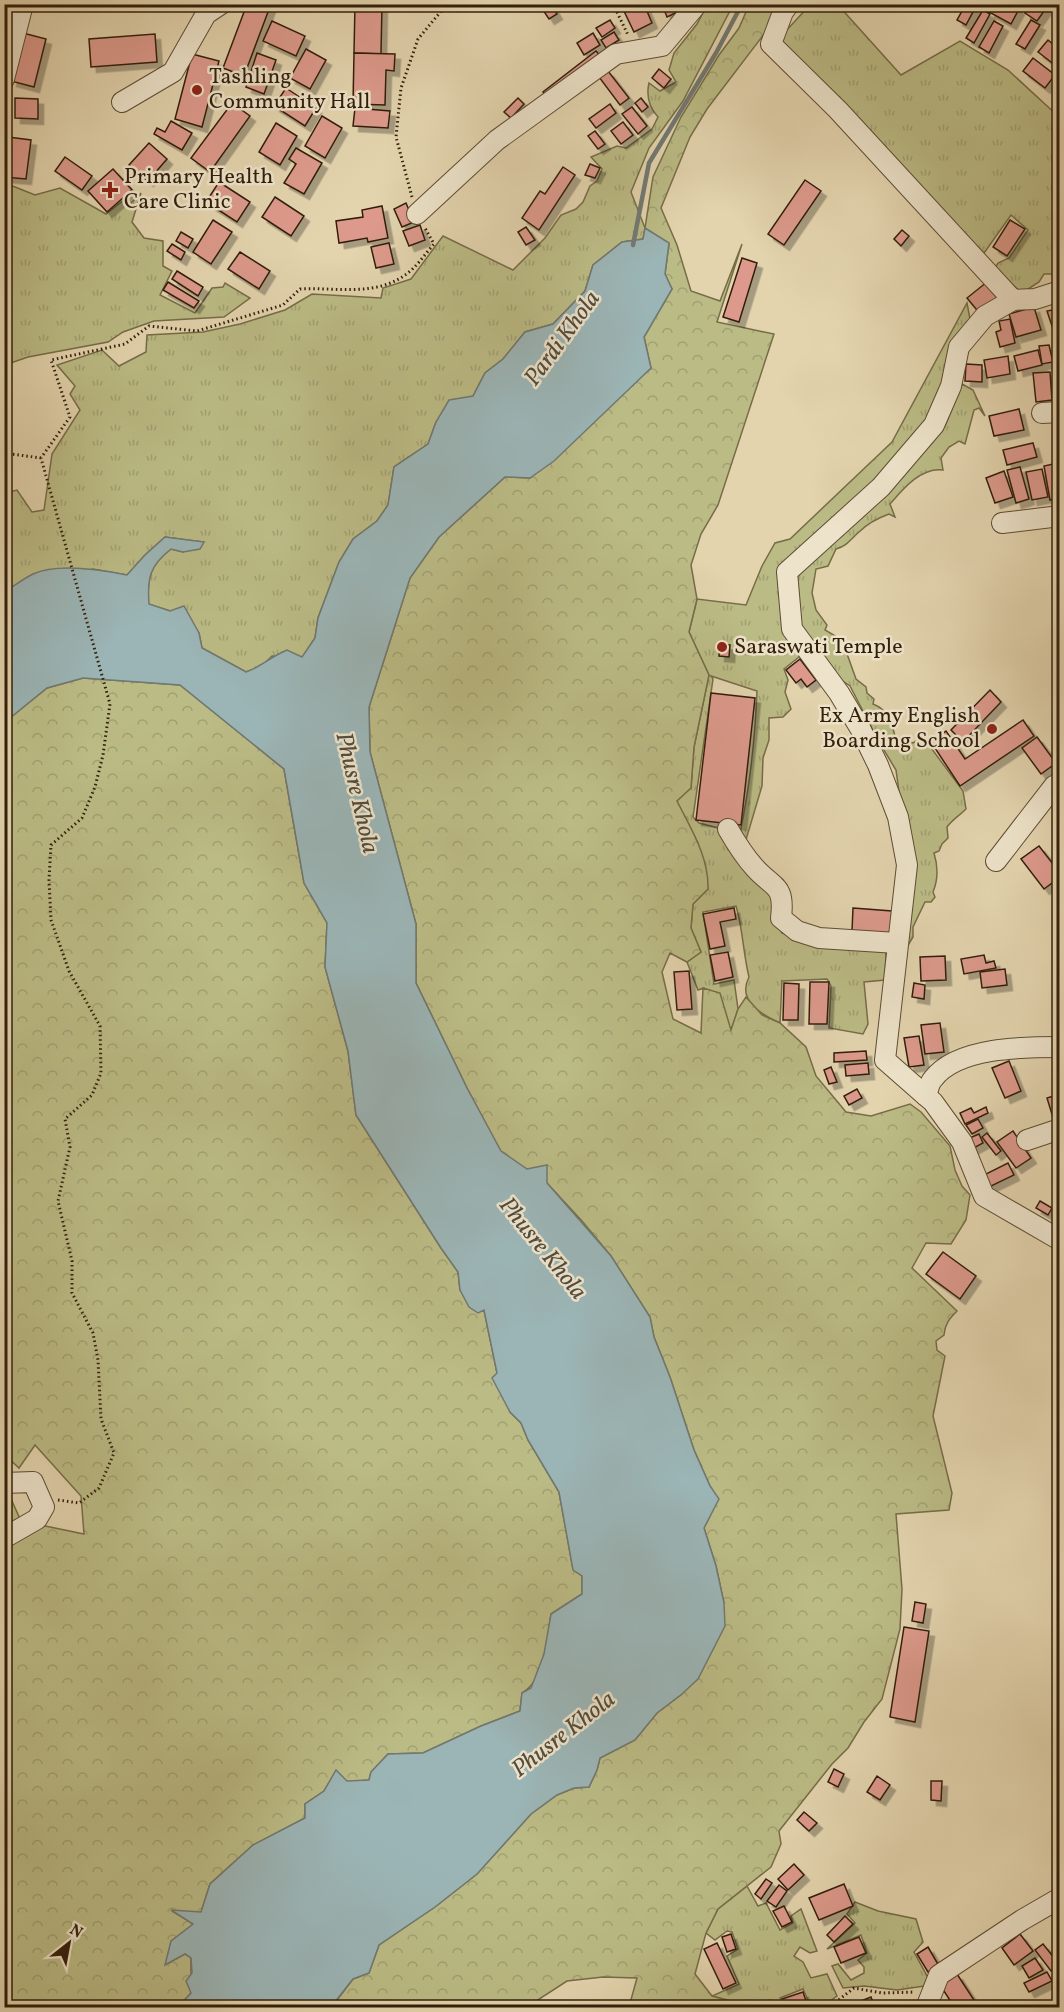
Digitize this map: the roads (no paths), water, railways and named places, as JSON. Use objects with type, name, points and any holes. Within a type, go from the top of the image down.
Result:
[{"type":"street","points":[[4,79],[23,4]]},
{"type":"street","points":[[123,102],[173,72],[206,14],[221,4]]},
{"type":"street","points":[[417,214],[497,141],[615,54],[662,46],[697,4]]},
{"type":"street","points":[[789,4],[783,12],[771,44],[838,110],[1013,300]]},
{"type":"street","points":[[1059,291],[1035,299],[1013,300],[985,316],[960,347],[951,386],[934,425],[881,487],[787,572],[792,629],[839,693],[860,728],[878,765],[897,817],[907,865],[885,1060],[933,1102],[962,1142],[984,1196],[1059,1240]]},
{"type":"street","points":[[1002,523],[1059,516]]},
{"type":"street","points":[[996,861],[1054,786],[1059,783]]},
{"type":"street","points":[[728,829],[740,850],[757,870],[777,887],[783,902],[781,918],[797,932],[819,938],[897,943]]},
{"type":"street","points":[[926,1096],[932,1080],[953,1061],[1010,1048],[1059,1047]]},
{"type":"street","points":[[1027,1140],[1059,1129]]},
{"type":"street","points":[[4,1483],[33,1482],[44,1507],[37,1519],[4,1538]]},
{"type":"street","points":[[929,2000],[939,1975],[1059,1898]]},
{"type":"water","name":"Phusre Khola","points":[[645,228],[669,243],[665,274],[672,289],[644,337],[651,368],[554,461],[530,478],[505,477],[439,537],[410,578],[369,707],[370,752],[416,924],[416,983],[467,1088],[501,1151],[527,1169],[547,1165],[547,1183],[611,1256],[650,1317],[654,1337],[694,1450],[710,1486],[719,1499],[704,1528],[716,1566],[724,1603],[725,1626],[698,1679],[657,1713],[635,1740],[600,1758],[589,1787],[574,1788],[557,1795],[531,1814],[477,1874],[435,1907],[379,1945],[369,1973],[353,1979],[331,2007],[181,2007],[180,2005],[191,1993],[186,1981],[192,1973],[191,1958],[185,1954],[165,1965],[171,1941],[193,1924],[171,1910],[201,1912],[210,1884],[253,1845],[305,1818],[305,1804],[324,1791],[336,1770],[347,1781],[369,1780],[371,1772],[388,1754],[423,1753],[520,1711],[522,1693],[531,1688],[544,1654],[551,1614],[582,1594],[582,1576],[573,1570],[559,1492],[528,1440],[521,1423],[510,1412],[492,1378],[497,1373],[484,1310],[478,1313],[469,1307],[460,1290],[458,1272],[356,1115],[348,1051],[325,967],[327,923],[304,883],[284,769],[180,685],[83,678],[47,688],[5,722],[5,591],[33,574],[54,569],[93,570],[127,575],[165,537],[204,542],[200,549],[183,552],[171,549],[158,561],[151,573],[149,604],[170,611],[184,606],[199,633],[202,648],[246,672],[287,650],[302,657],[315,638],[318,618],[339,562],[353,539],[377,521],[388,505],[394,467],[428,444],[436,422],[449,400],[473,396],[485,373],[503,359],[525,332],[553,324],[585,291],[593,265],[622,242],[643,239]]},
{"type":"waterway","name":"Pardi Khola","points":[[633,245],[649,163],[716,53],[742,4]]},
{"type":"place","name":"Tashling Community Hall","points":[[197,90]]},
{"type":"place","name":"Primary Health Care Clinic","points":[[110,190]]},
{"type":"place","name":"Saraswati Temple","points":[[722,647]]},
{"type":"place","name":"Ex Army English Boarding School","points":[[992,729]]}]
